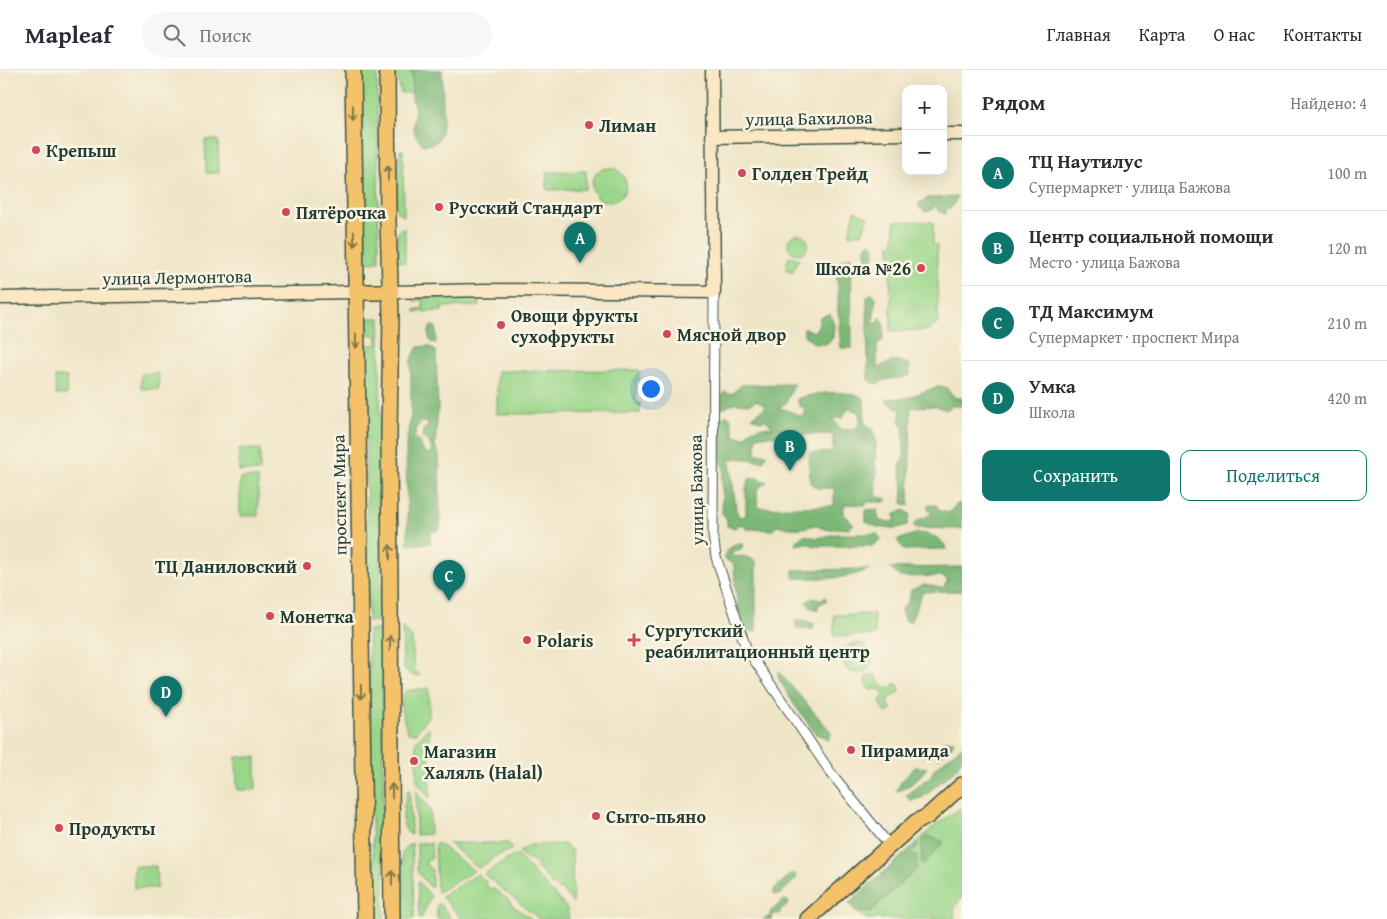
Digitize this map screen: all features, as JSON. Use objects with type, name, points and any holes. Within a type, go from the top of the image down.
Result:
[{"type":"main road","name":"проспект Мира","points":[[352,70],[365,919]]},
{"type":"main road","points":[[387,70],[388,222],[391,292],[389,442],[392,919]]},
{"type":"main road","points":[[355,292],[391,292]]},
{"type":"main road","points":[[916,822],[923,810],[962,774]]},
{"type":"main road","points":[[808,919],[916,822],[928,816],[962,786]]},
{"type":"street","name":"улица Бажова","points":[[712,70],[714,292],[713,534],[716,558],[746,648],[831,773],[890,846]]},
{"type":"street","name":"улица Бахилова","points":[[712,137],[902,134]]},
{"type":"street","points":[[947,134],[962,134]]},
{"type":"street","points":[[391,292],[488,290],[714,292]]},
{"type":"street","name":"улица Лермонтова","points":[[0,298],[355,292]]},
{"type":"green space","points":[[362,70],[377,70],[379,261],[365,262]]},
{"type":"green space","points":[[395,70],[423,70],[423,92],[401,93]]},
{"type":"green space","points":[[412,70],[442,70],[442,126],[438,140],[433,144],[423,145],[413,128],[415,108],[412,100]]},
{"type":"green space","points":[[205,140],[218,140],[219,173],[206,173]]},
{"type":"green space","points":[[400,150],[403,150],[404,216],[396,211],[396,177]]},
{"type":"green space","points":[[609,168],[621,173],[626,185],[621,197],[609,202],[597,197],[592,185],[597,173]]},
{"type":"green space","points":[[586,171],[586,189],[547,190],[547,172]]},
{"type":"green space","points":[[957,197],[951,208],[946,208],[946,214],[938,211],[937,205],[930,211],[924,212],[924,209],[920,209],[918,204],[928,198]]},
{"type":"green space","points":[[855,211],[868,217],[862,233],[849,235]]},
{"type":"green space","points":[[895,221],[933,222],[933,244],[937,245],[938,323],[929,330],[891,331],[890,244],[894,244]]},
{"type":"green space","points":[[400,229],[405,229],[405,262],[397,261],[397,235]]},
{"type":"green space","points":[[798,234],[805,237],[808,244],[805,251],[798,254],[791,251],[788,244],[791,237]]},
{"type":"green space","points":[[871,242],[875,248],[873,260],[866,265],[866,246]]},
{"type":"green space","points":[[790,256],[799,259],[792,272],[787,269],[786,264]]},
{"type":"green space","points":[[851,256],[852,348],[841,348],[838,286],[835,267]]},
{"type":"green space","points":[[872,293],[876,297],[873,323],[877,323],[881,317],[884,325],[883,340],[877,344],[877,368],[895,360],[909,364],[910,375],[885,380],[878,384],[868,380],[867,297]]},
{"type":"green space","points":[[476,297],[479,300],[480,306],[442,307],[442,311],[415,312],[415,309],[423,309],[423,300],[413,301],[418,298]]},
{"type":"green space","points":[[830,314],[834,324],[833,338],[826,344],[815,344],[804,335],[804,328],[814,332],[820,317]]},
{"type":"green space","points":[[365,318],[380,318],[381,622],[368,621],[365,345],[377,345],[377,335],[365,334]]},
{"type":"green space","points":[[431,326],[436,327],[436,343],[431,342],[429,338]]},
{"type":"green space","points":[[429,346],[436,351],[438,409],[435,446],[439,455],[440,529],[430,533],[430,543],[408,545],[406,447],[411,413],[411,360],[418,347]],"holes":[[[422,422],[427,422],[428,426],[423,430],[422,437],[429,441],[432,451],[427,454],[422,449],[420,441],[414,438],[417,427]]]},
{"type":"green space","points":[[639,370],[639,381],[636,381],[636,403],[640,403],[640,413],[497,414],[497,371]]},
{"type":"green space","points":[[158,373],[159,389],[141,389],[141,374]]},
{"type":"green space","points":[[55,377],[67,377],[67,395],[56,395]]},
{"type":"green space","points":[[794,384],[786,403],[778,408],[804,417],[805,408],[799,406],[797,399],[821,393],[840,393],[864,399],[865,423],[874,431],[876,441],[875,463],[877,474],[875,480],[877,497],[888,499],[885,502],[866,502],[866,505],[845,504],[843,513],[854,524],[849,529],[825,529],[815,525],[787,528],[778,525],[773,530],[746,529],[744,525],[738,525],[735,528],[727,526],[727,520],[722,513],[722,477],[724,472],[721,458],[722,419],[726,415],[730,417],[735,437],[746,437],[751,430],[762,427],[773,428],[766,420],[760,421],[752,417],[766,407],[757,400],[750,404],[734,403],[722,409],[722,396],[725,392],[732,394],[741,385]],"holes":[[[848,409],[857,411],[860,417],[859,423],[857,428],[841,430],[832,418],[842,418]],[[833,434],[833,452],[809,453],[810,483],[816,488],[834,488],[834,506],[758,508],[757,489],[767,482],[757,478],[749,479],[746,488],[746,516],[739,517],[736,510],[730,461],[736,458],[763,461],[767,454],[756,454],[756,436]]]},
{"type":"green space","points":[[939,386],[947,388],[955,398],[962,398],[962,406],[953,406],[946,410],[936,406],[911,407],[909,506],[902,503],[903,489],[900,466],[904,456],[904,446],[903,428],[900,419],[901,410],[888,403],[886,399],[907,398]]},
{"type":"green space","points":[[239,449],[260,449],[260,471],[239,471]]},
{"type":"green space","points":[[240,478],[258,478],[258,516],[240,516]]},
{"type":"green space","points":[[957,504],[962,504],[962,529],[916,528],[913,525],[932,514],[928,510],[928,505],[936,505],[940,511],[949,513]]},
{"type":"green space","points":[[877,509],[879,521],[895,522],[895,514],[904,510],[910,514],[907,525],[897,528],[886,528],[870,524],[866,521],[866,510]]},
{"type":"green space","points":[[918,533],[935,537],[947,549],[904,550],[897,540]]},
{"type":"green space","points":[[836,534],[877,534],[882,539],[872,546],[816,546],[806,543],[796,545],[794,543],[804,535],[816,538]]},
{"type":"green space","points":[[735,544],[744,544],[741,549],[732,552],[734,557],[746,557],[756,562],[756,632],[747,630],[743,622],[737,598],[734,565],[725,559],[726,551]]},
{"type":"green space","points":[[962,567],[962,591],[923,592],[910,622],[904,620],[901,610],[909,600],[911,590],[923,585],[943,588],[948,580],[941,576],[900,577],[890,568]]},
{"type":"green space","points":[[869,569],[841,577],[793,578],[793,570]]},
{"type":"green space","points":[[826,597],[826,601],[818,605],[818,610],[811,608],[806,602],[813,598],[819,600]]},
{"type":"green space","points":[[874,614],[875,635],[834,636],[834,615]]},
{"type":"green space","points":[[796,620],[804,620],[814,624],[813,629],[799,630],[795,625]]},
{"type":"green space","points":[[402,627],[412,638],[414,670],[420,675],[413,676],[403,668]]},
{"type":"green space","points":[[368,630],[382,630],[384,919],[374,919]]},
{"type":"green space","points":[[857,643],[867,648],[872,658],[867,668],[857,673],[847,668],[842,658],[847,648]]},
{"type":"green space","points":[[778,671],[832,733],[827,741],[825,737],[816,734],[794,704],[779,679]]},
{"type":"green space","points":[[876,675],[880,683],[890,689],[895,683],[899,686],[899,692],[886,701],[892,709],[886,713],[880,700],[884,696],[879,689],[870,690],[865,684],[866,677]]},
{"type":"green space","points":[[429,688],[429,715],[416,733],[408,733],[402,712],[403,696],[406,691]]},
{"type":"green space","points":[[429,727],[430,798],[417,782],[416,741]]},
{"type":"green space","points":[[945,740],[954,741],[951,747],[947,748],[938,759],[937,747]]},
{"type":"green space","points":[[962,746],[962,760],[955,770],[923,797],[911,801],[906,795],[931,776],[934,769]]},
{"type":"green space","points":[[236,757],[256,757],[256,790],[237,790]]},
{"type":"green space","points":[[915,767],[927,768],[909,786],[896,791],[901,782]]},
{"type":"green space","points":[[410,790],[411,835],[404,826],[403,821],[407,791]]},
{"type":"green space","points":[[416,791],[430,810],[430,834],[416,835]]},
{"type":"green space","points":[[962,807],[962,897],[955,906],[954,919],[866,919],[849,903],[937,824]]},
{"type":"green space","points":[[928,836],[944,842],[923,864],[921,863],[922,841]]},
{"type":"green space","points":[[412,843],[414,919],[403,919],[402,854],[406,847]]},
{"type":"green space","points":[[417,843],[431,843],[432,858],[426,861],[426,864],[432,870],[432,887],[417,871]]},
{"type":"green space","points":[[448,843],[508,843],[512,849],[490,859],[491,861],[478,868]]},
{"type":"green space","points":[[918,843],[917,848],[911,854],[916,856],[917,869],[871,911],[857,913],[850,904]]},
{"type":"green space","points":[[435,844],[439,844],[474,871],[438,892],[437,890]]},
{"type":"green space","points":[[564,844],[572,851],[573,903],[561,889],[558,890],[536,867],[537,865],[531,859],[529,861],[519,852],[530,845]]},
{"type":"green space","points":[[516,854],[567,908],[569,919],[539,919],[484,874]]},
{"type":"green space","points":[[134,866],[156,866],[157,888],[134,888]]},
{"type":"green space","points":[[478,874],[491,889],[493,888],[511,902],[510,904],[532,919],[462,919],[441,896]]},
{"type":"green space","points":[[791,874],[795,874],[797,878],[779,895],[774,894],[774,889]]},
{"type":"green space","points":[[418,881],[431,896],[421,919],[419,919]]},
{"type":"green space","points":[[784,900],[788,901],[787,906],[781,909],[779,914],[773,914],[772,919],[763,919],[770,917],[770,912]]},
{"type":"green space","points":[[439,904],[450,916],[450,919],[437,919],[437,905]]},
{"type":"place","name":"Лиман","points":[[589,125]]},
{"type":"place","name":"Крепыш","points":[[36,150]]},
{"type":"place","name":"Голден Трейд","points":[[742,173]]},
{"type":"place","name":"Русский Стандарт","points":[[439,207]]},
{"type":"place","name":"Пятёрочка","points":[[286,212]]},
{"type":"place","name":"ТЦ Наутилус","points":[[580,263]]},
{"type":"place","name":"Школа №26","points":[[921,268]]},
{"type":"place","name":"Овощи фрукты сухофрукты","points":[[501,325]]},
{"type":"place","name":"Мясной двор","points":[[667,334]]},
{"type":"place","name":"Центр социальной помощи","points":[[790,471]]},
{"type":"place","name":"ТЦ Даниловский","points":[[307,566]]},
{"type":"place","name":"ТД Максимум","points":[[449,601]]},
{"type":"place","name":"Монетка","points":[[270,616]]},
{"type":"place","name":"Polaris","points":[[527,640]]},
{"type":"place","name":"Сургутский реабилитационный центр","points":[[634,640]]},
{"type":"place","name":"Умка","points":[[166,717]]},
{"type":"place","name":"Пирамида","points":[[851,750]]},
{"type":"place","name":"Магазин Халяль (Halal)","points":[[414,761]]},
{"type":"place","name":"Сыто-пьяно","points":[[596,816]]},
{"type":"place","name":"Продукты","points":[[59,828]]}]
